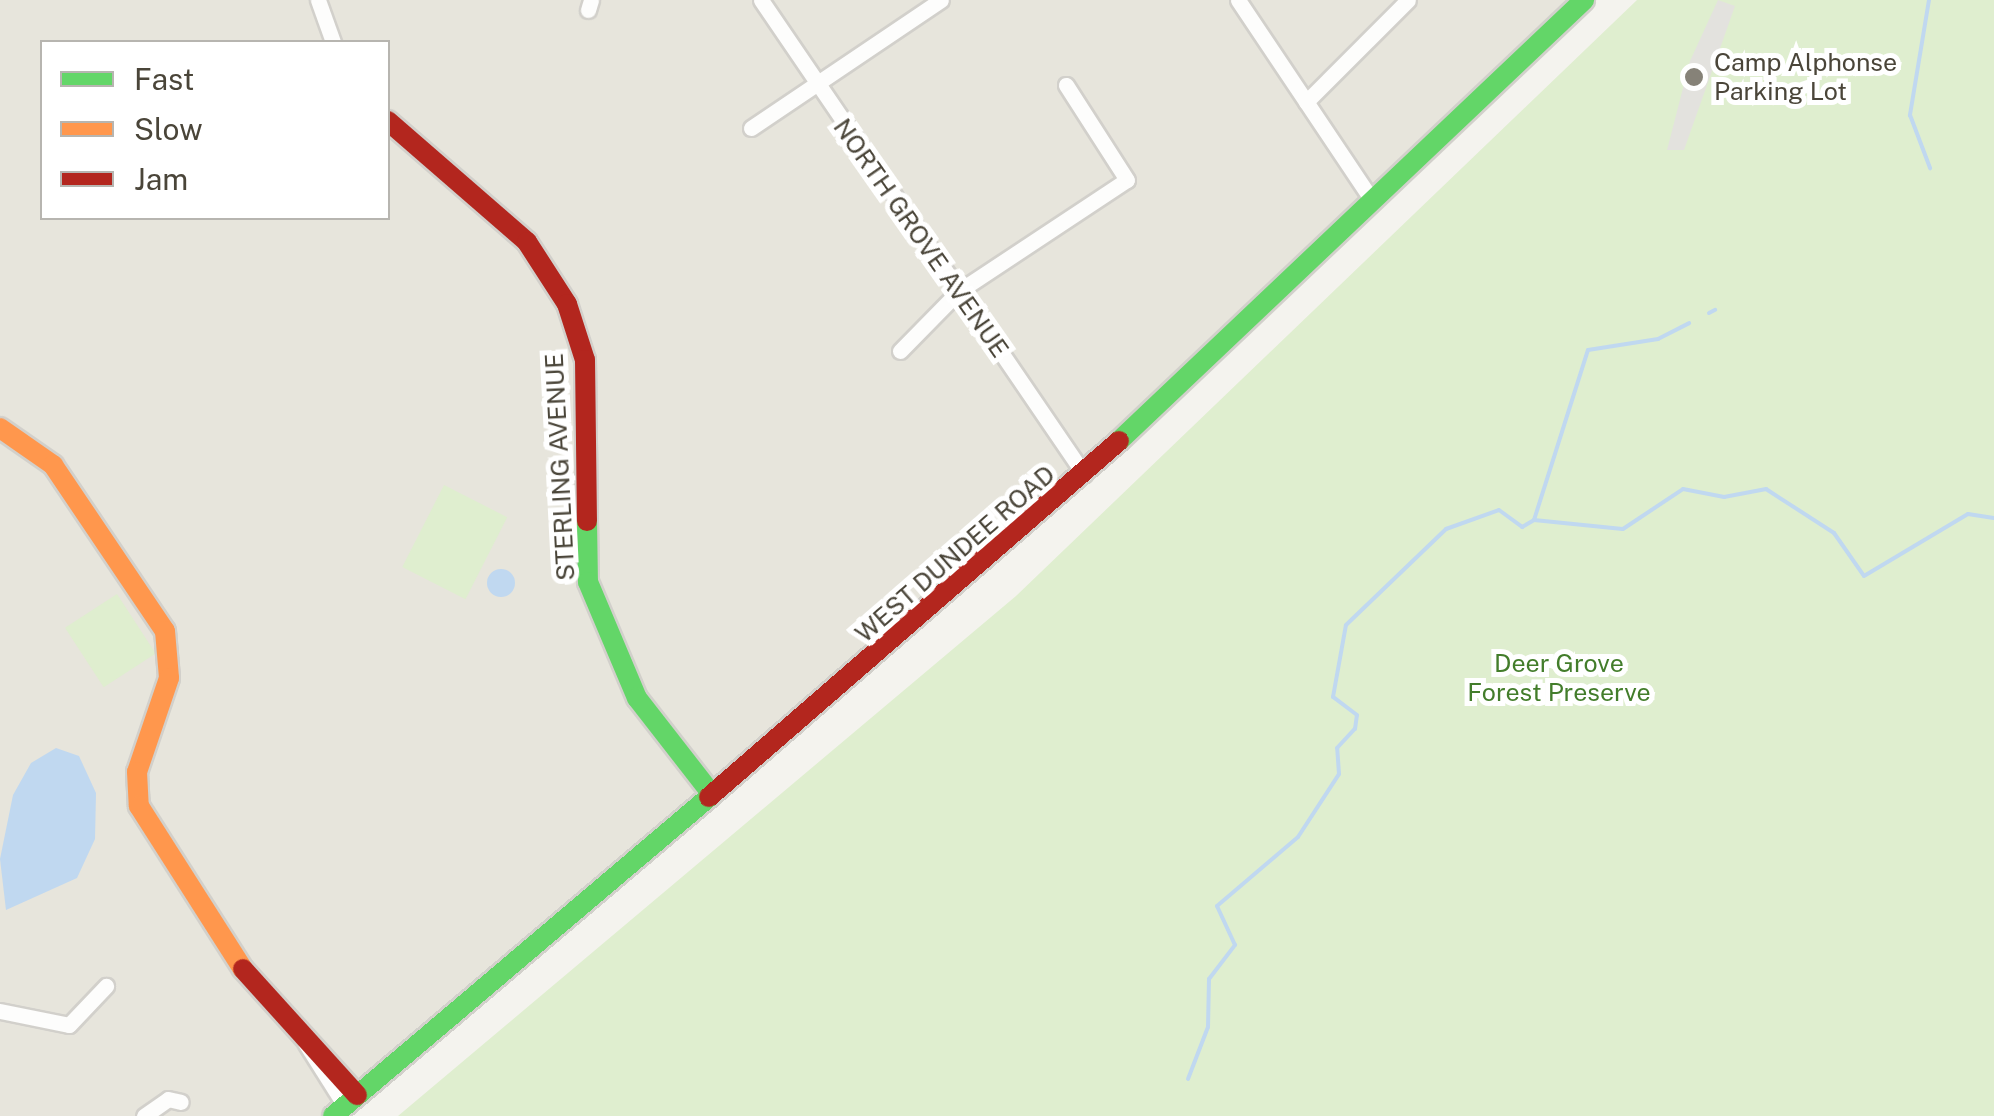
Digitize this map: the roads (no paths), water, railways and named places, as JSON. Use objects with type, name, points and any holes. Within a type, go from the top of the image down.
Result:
[{"type":"main road","name":"WEST DUNDEE ROAD","points":[[345,1106],[1084,474],[1584,0]]},
{"type":"main road","name":"STERLING AVENUE","points":[[390,122],[527,242],[567,304],[585,360],[588,582],[637,698],[712,793]]},
{"type":"main road","points":[[0,428],[53,464],[164,631],[169,678],[137,772],[139,806],[261,996],[306,1044],[317,1044],[345,1106]]},
{"type":"street","points":[[318,0],[332,40]]},
{"type":"street","name":"NORTH GROVE AVENUE","points":[[761,0],[1084,474]]},
{"type":"street","points":[[751,128],[942,0]]},
{"type":"street","points":[[1238,0],[1372,200]]},
{"type":"street","points":[[1306,102],[1408,0]]},
{"type":"street","points":[[900,350],[959,292],[1127,180],[1066,85]]},
{"type":"street","points":[[0,1011],[68,1025],[106,986]]},
{"type":"street","points":[[144,1116],[168,1099],[182,1102]]},
{"type":"water","points":[[501,569],[511,573],[515,583],[511,593],[501,597],[491,593],[487,583],[491,573]]},
{"type":"water","points":[[56,748],[79,756],[96,793],[95,839],[77,878],[6,910],[0,859],[13,795],[31,763]]},
{"type":"waterway","points":[[1929,0],[1910,115],[1930,168]]},
{"type":"waterway","points":[[1709,313],[1715,310]]},
{"type":"waterway","points":[[1534,520],[1588,350],[1658,339],[1689,323]]},
{"type":"waterway","points":[[1188,1079],[1208,1027],[1209,979],[1235,945],[1217,906],[1298,837],[1339,774],[1337,748],[1355,729],[1357,715],[1333,697],[1346,625],[1446,529],[1499,510],[1522,527],[1534,520],[1623,529],[1683,489],[1724,497],[1766,489],[1834,533],[1864,576],[1968,514],[1994,518]]},
{"type":"place","name":"Camp Alphonse Parking Lot","points":[[1694,77]]},
{"type":"park label","name":"Deer Grove Forest Preserve","points":[[1559,678]]}]
